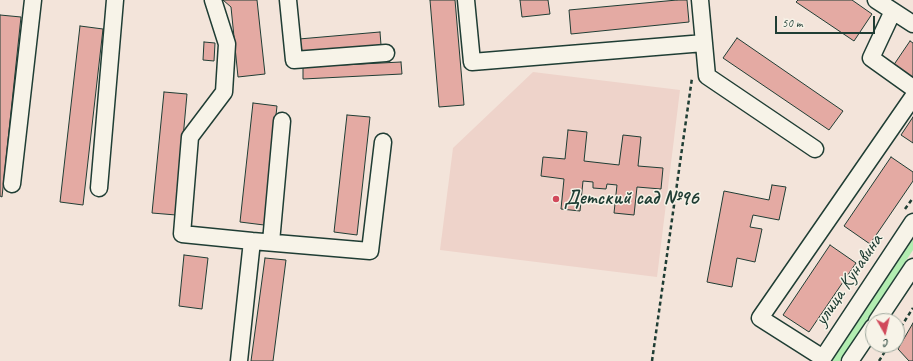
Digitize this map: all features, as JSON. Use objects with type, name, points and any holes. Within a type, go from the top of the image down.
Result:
[{"type":"street","points":[[12,184],[33,0]]},
{"type":"street","points":[[99,188],[115,0]]},
{"type":"street","points":[[213,0],[227,44],[224,92],[190,137],[182,234],[370,251],[383,142]]},
{"type":"street","points":[[288,0],[294,60],[386,53]]},
{"type":"street","points":[[466,0],[472,62],[704,43]]},
{"type":"street","points":[[700,0],[707,76],[816,149]]},
{"type":"street","points":[[876,0],[913,24]]},
{"type":"street","points":[[893,11],[871,58],[913,88]]},
{"type":"street","points":[[822,360],[760,318],[913,97]]},
{"type":"street","points":[[271,242],[282,121]]},
{"type":"street","name":"улица Кунавина","points":[[822,360],[913,222]]},
{"type":"street","points":[[239,361],[252,241]]},
{"type":"street","points":[[882,313],[913,267]]},
{"type":"street","points":[[850,361],[865,339]]},
{"type":"path","points":[[652,361],[693,76]]},
{"type":"path","points":[[905,320],[913,308]]},
{"type":"shaded area","name":"Детский сад №96","points":[[533,72],[680,90],[657,277],[440,250],[453,148]]},
{"type":"green space","points":[[913,239],[913,250],[872,313],[865,313],[865,323],[840,361],[832,361]]},
{"type":"building","points":[[223,0],[257,0],[265,74],[238,77],[231,7]]},
{"type":"building","points":[[430,0],[455,0],[464,105],[439,107]]},
{"type":"building","points":[[520,0],[548,0],[550,14],[522,17]]},
{"type":"building","points":[[687,0],[689,22],[571,34],[569,10]]},
{"type":"building","points":[[798,0],[852,0],[872,14],[854,41],[796,2]]},
{"type":"building","points":[[0,15],[21,17],[2,197],[0,196]]},
{"type":"building","points":[[80,26],[103,29],[83,205],[60,202]]},
{"type":"building","points":[[380,32],[381,45],[300,52],[299,39]]},
{"type":"building","points":[[737,38],[843,111],[829,130],[723,58]]},
{"type":"building","points":[[910,41],[913,43],[913,79],[893,66]]},
{"type":"building","points":[[204,42],[215,43],[214,61],[203,60]]},
{"type":"building","points":[[401,62],[402,74],[303,79],[303,67]]},
{"type":"building","points":[[164,92],[187,94],[176,215],[152,213]]},
{"type":"building","points":[[253,103],[277,106],[264,225],[240,222]]},
{"type":"building","points":[[347,115],[370,117],[357,235],[334,232]]},
{"type":"building","points":[[913,117],[913,143],[901,135]]},
{"type":"building","points":[[568,130],[587,132],[584,161],[619,165],[623,135],[641,137],[638,166],[663,168],[661,189],[637,187],[634,215],[614,213],[617,185],[607,184],[606,189],[593,188],[593,182],[583,181],[580,211],[561,209],[564,179],[541,176],[543,157],[565,159]]},
{"type":"building","points":[[891,157],[913,172],[913,181],[870,244],[844,226]]},
{"type":"building","points":[[772,185],[786,187],[779,220],[753,215],[750,227],[762,229],[755,262],[737,258],[732,287],[707,282],[724,191],[769,200]]},
{"type":"building","points":[[830,245],[856,263],[809,332],[783,315]]},
{"type":"building","points":[[184,255],[208,258],[202,309],[179,306]]},
{"type":"building","points":[[265,258],[286,260],[273,361],[251,361]]},
{"type":"building","points":[[913,323],[913,361],[909,361],[902,353],[905,353],[905,337]]},
{"type":"place","name":"Детский сад №96","points":[[556,199]]}]
